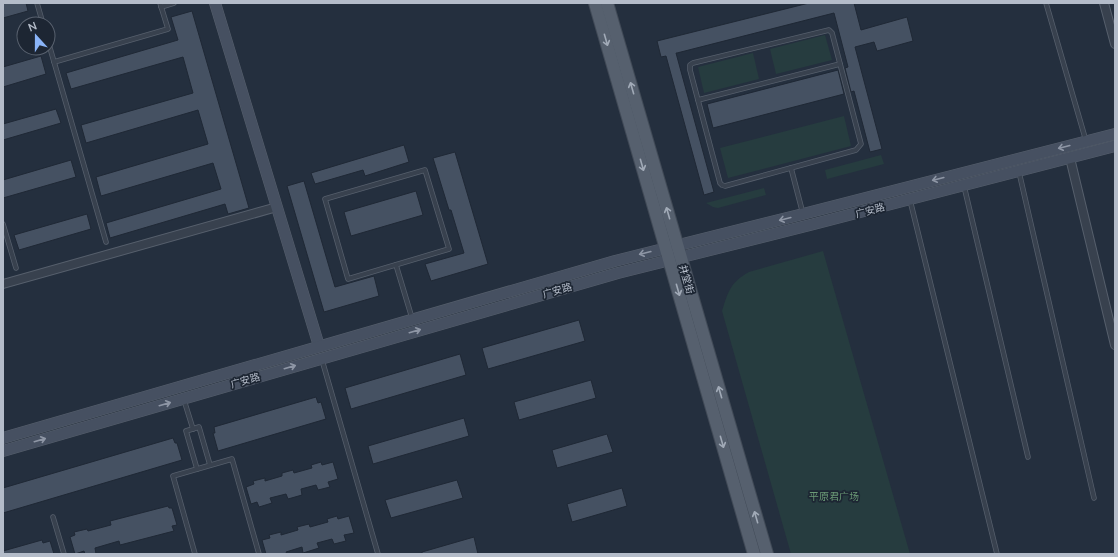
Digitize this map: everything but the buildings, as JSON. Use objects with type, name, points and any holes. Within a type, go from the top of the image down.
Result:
[{"type":"main road","points":[[215,3],[318,346]]},
{"type":"main road","name":"井堂街","points":[[595,3],[666,248],[675,259],[767,554]]},
{"type":"main road","name":"井堂街","points":[[608,3],[678,245],[675,259],[754,554]]},
{"type":"main road","name":"广安路","points":[[3,438],[615,261],[1115,134]]},
{"type":"main road","name":"广安路","points":[[3,451],[618,273],[964,186],[1115,146]]},
{"type":"street","points":[[1104,3],[1115,44]]},
{"type":"street","points":[[1070,158],[1115,345]]},
{"type":"street","points":[[3,284],[277,207]]},
{"type":"lane","points":[[37,3],[41,16]]},
{"type":"lane","points":[[54,62],[168,29],[160,5],[174,3]]},
{"type":"lane","points":[[1046,3],[1086,141]]},
{"type":"lane","points":[[829,30],[832,33],[840,64],[861,144],[856,150],[725,186],[722,185],[720,183],[690,70],[690,65],[693,63],[829,30]]},
{"type":"lane","points":[[52,56],[106,242]]},
{"type":"lane","points":[[698,100],[840,64]]},
{"type":"lane","points":[[791,168],[803,214]]},
{"type":"lane","points":[[425,170],[449,249],[396,265],[348,279],[324,199],[425,170]]},
{"type":"lane","points":[[1019,171],[1094,498]]},
{"type":"lane","points":[[964,186],[1028,457]]},
{"type":"lane","points":[[910,199],[998,554]]},
{"type":"lane","points":[[3,224],[16,268]]},
{"type":"lane","points":[[396,265],[412,319]]},
{"type":"lane","points":[[322,358],[378,554]]},
{"type":"lane","points":[[184,398],[192,428]]},
{"type":"lane","points":[[197,469],[186,431],[192,428],[199,427],[210,465]]},
{"type":"lane","points":[[196,554],[173,476],[232,459],[260,554]]},
{"type":"lane","points":[[53,517],[64,554]]},
{"type":"green space","points":[[825,35],[832,60],[776,74],[770,49]]},
{"type":"green space","points":[[753,53],[759,79],[704,93],[698,67]]},
{"type":"green space","points":[[844,116],[851,146],[728,178],[720,148]]},
{"type":"green space","points":[[881,155],[884,164],[827,179],[825,170]]},
{"type":"green space","points":[[764,188],[766,195],[718,208],[706,203]]},
{"type":"green space","name":"平原君广场","points":[[823,251],[910,554],[791,554],[722,311],[726,298],[734,283],[749,272]]}]
